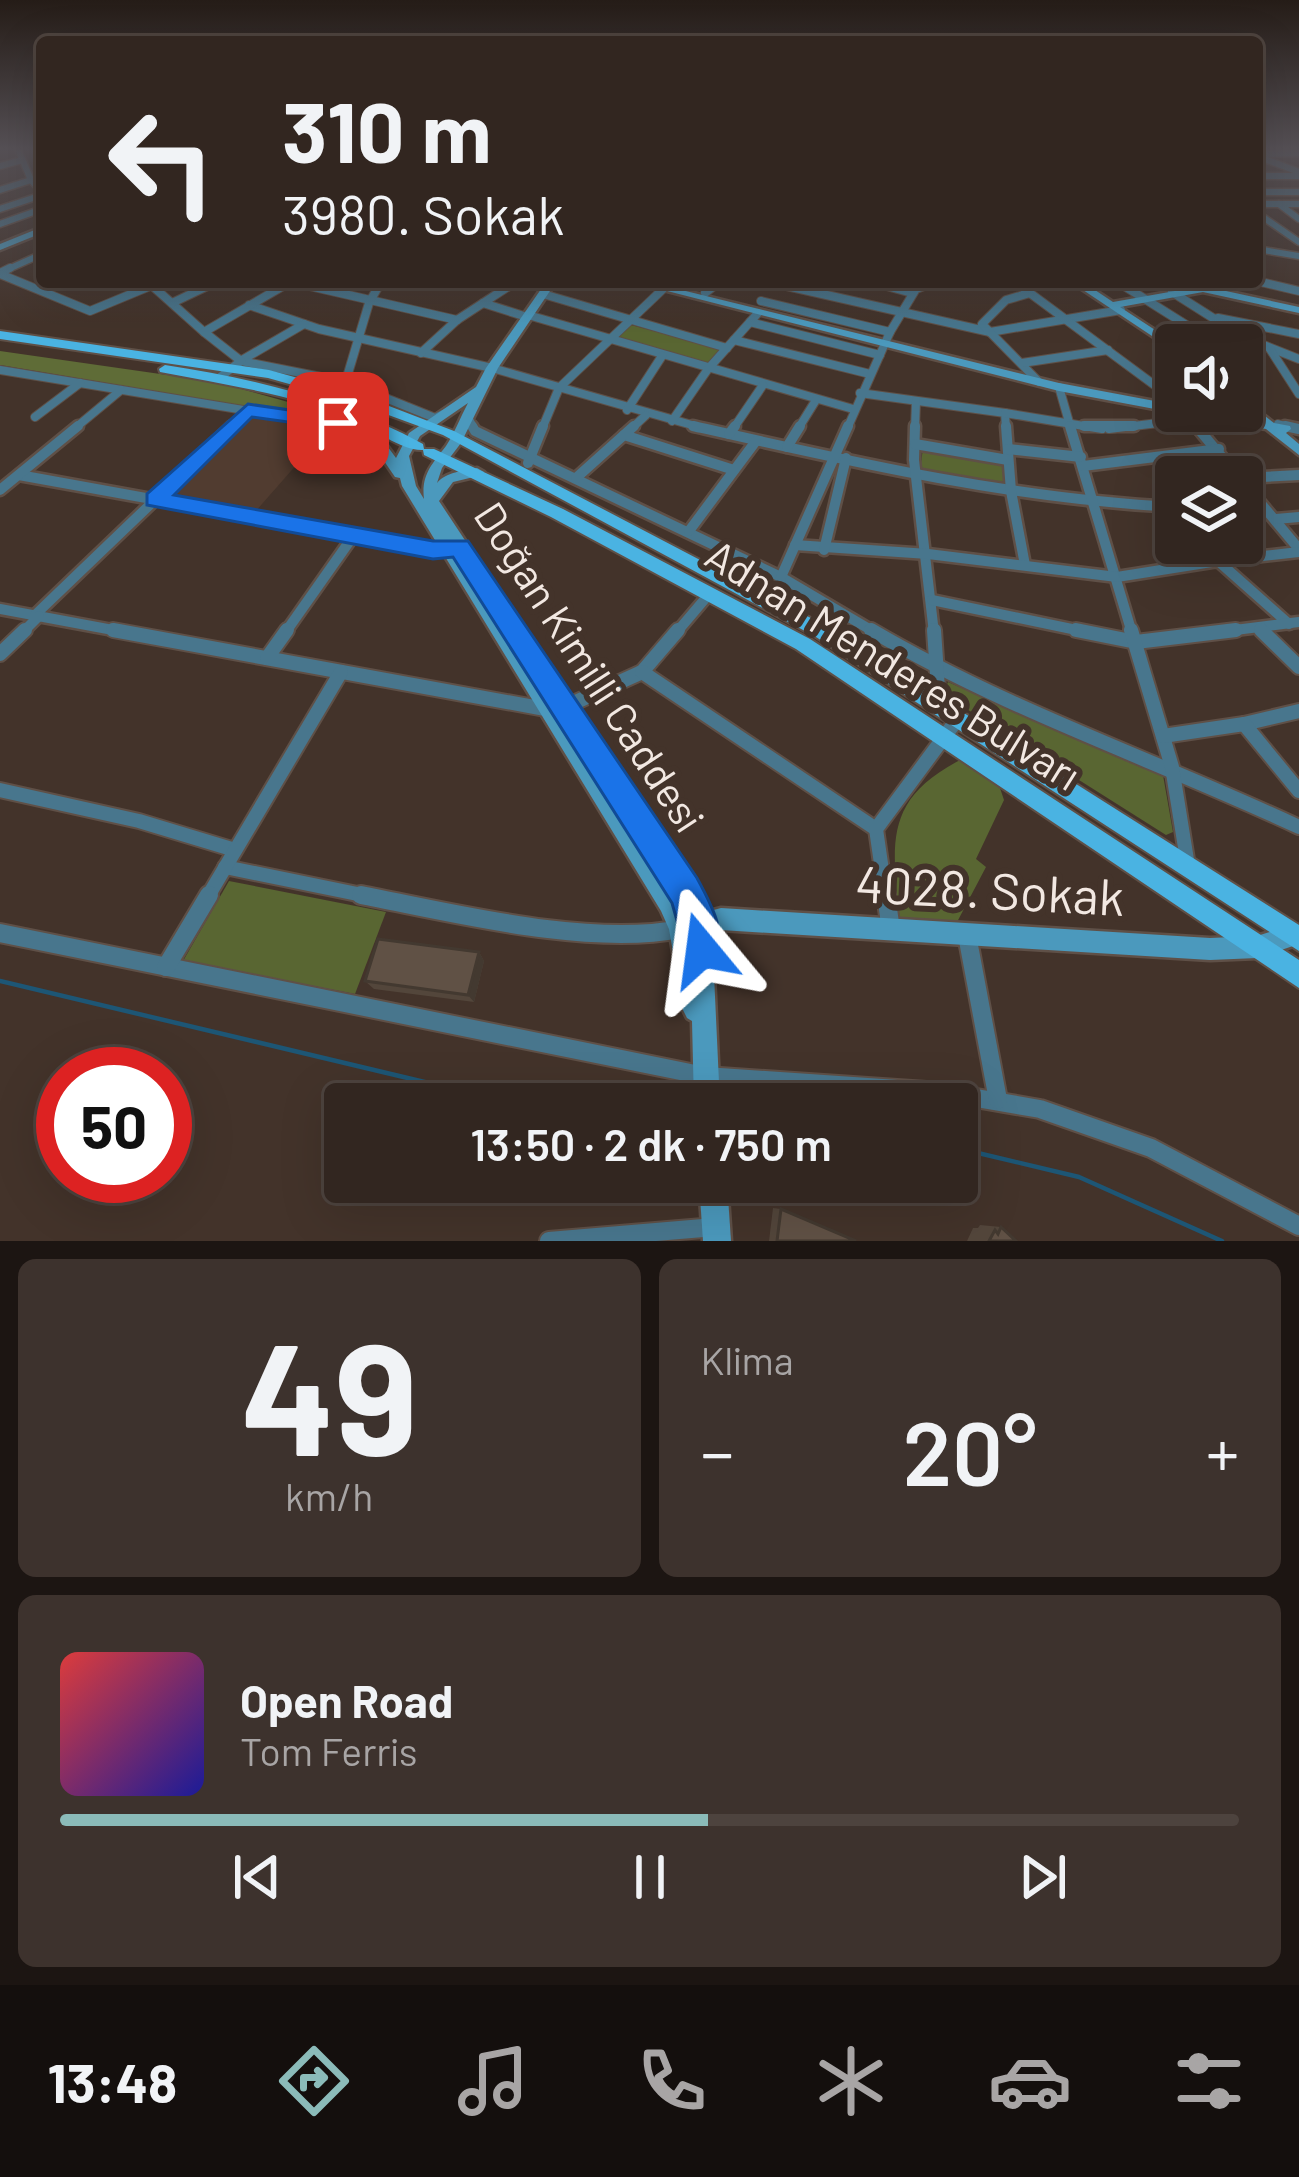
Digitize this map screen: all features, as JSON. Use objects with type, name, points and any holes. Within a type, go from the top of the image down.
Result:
[{"type":"main road","name":"Adnan Menderes Bulvarı","points":[[0,335],[237,363],[344,388],[477,472],[818,653],[1299,975]]},
{"type":"main road","name":"Adnan Menderes Bulvarı","points":[[0,346],[280,391],[527,466],[939,704],[1296,937]]},
{"type":"street","points":[[0,224],[36,211]]},
{"type":"street","points":[[1263,217],[1299,238]]},
{"type":"street","points":[[0,245],[36,230]]},
{"type":"street","points":[[1263,250],[1299,256]]},
{"type":"street","points":[[0,273],[36,257]]},
{"type":"street","points":[[0,273],[36,284]]},
{"type":"street","points":[[1263,282],[1299,291]]},
{"type":"street","points":[[45,288],[90,311],[142,288]]},
{"type":"street","points":[[158,288],[237,363]]},
{"type":"street","points":[[172,303],[203,288]]},
{"type":"street","points":[[204,332],[280,288]]},
{"type":"street","points":[[314,288],[457,320]]},
{"type":"street","points":[[377,288],[344,388],[435,418],[464,411]]},
{"type":"street","points":[[421,352],[457,320],[505,288]]},
{"type":"street","points":[[434,441],[484,386],[545,288]]},
{"type":"street","points":[[548,288],[628,321],[870,374]]},
{"type":"street","points":[[527,466],[559,388],[659,288]]},
{"type":"street","points":[[673,288],[885,343],[1155,403]]},
{"type":"street","points":[[678,288],[757,310]]},
{"type":"street","points":[[704,293],[710,288]]},
{"type":"street","points":[[672,421],[772,288]]},
{"type":"street","points":[[798,288],[990,332],[1068,320],[1195,288]]},
{"type":"street","points":[[890,288],[912,293]]},
{"type":"street","points":[[824,550],[839,457],[853,409],[901,311],[912,293],[922,288]]},
{"type":"street","points":[[1023,288],[1155,387]]},
{"type":"street","points":[[1090,288],[1155,331]]},
{"type":"street","points":[[1128,288],[1186,324]]},
{"type":"street","points":[[1215,288],[1299,310]]},
{"type":"street","points":[[1172,292],[1266,347],[1299,359]]},
{"type":"street","points":[[1030,293],[998,306],[982,324],[1037,378],[1059,387],[1155,404]]},
{"type":"street","points":[[484,303],[853,409]]},
{"type":"street","points":[[249,305],[304,324],[492,368],[646,416],[756,441],[1011,490],[1094,503],[1155,506]]},
{"type":"street","points":[[1215,318],[1299,334]]},
{"type":"street","points":[[219,378],[304,324]]},
{"type":"street","points":[[1266,347],[1299,394]]},
{"type":"street","points":[[1022,363],[1108,350]]},
{"type":"street","points":[[627,410],[662,356]]},
{"type":"street","points":[[0,370],[329,424],[359,416],[409,487]]},
{"type":"street","points":[[35,417],[80,383]]},
{"type":"street","points":[[729,434],[763,385]]},
{"type":"street","points":[[1059,387],[1172,767],[1188,867]]},
{"type":"street","points":[[0,490],[121,390]]},
{"type":"street","points":[[860,393],[1105,429],[1155,416]]},
{"type":"street","points":[[787,447],[816,400]]},
{"type":"street","points":[[916,401],[916,472],[928,554],[939,704]]},
{"type":"street","points":[[0,654],[248,410]]},
{"type":"street","points":[[434,441],[464,411]]},
{"type":"street","points":[[464,411],[475,431],[527,466],[576,478],[781,577],[936,668],[1069,730],[1172,767],[1299,827]]},
{"type":"street","points":[[1005,413],[1011,490],[1025,566]]},
{"type":"street","points":[[576,478],[646,416]]},
{"type":"street","points":[[1283,427],[1299,442]]},
{"type":"street","points":[[1283,427],[1299,451]]},
{"type":"street","points":[[1204,432],[1225,456]]},
{"type":"street","points":[[624,435],[734,470]]},
{"type":"street","name":"Doğan Kimilli Caddesi","points":[[434,441],[402,456],[409,487],[556,709],[685,890],[706,1083]]},
{"type":"street","name":"Doğan Kimilli Caddesi","points":[[434,441],[431,501],[453,549]]},
{"type":"street","points":[[689,531],[756,441]]},
{"type":"street","points":[[915,443],[1082,462],[1219,448]]},
{"type":"street","points":[[778,607],[781,577],[839,457]]},
{"type":"street","points":[[431,501],[448,479],[477,472]]},
{"type":"street","points":[[19,475],[453,549]]},
{"type":"street","points":[[1263,477],[1299,475]]},
{"type":"street","points":[[1263,506],[1299,550],[1263,555]]},
{"type":"street","points":[[1276,519],[1299,517]]},
{"type":"street","points":[[267,658],[354,535]]},
{"type":"street","points":[[795,545],[928,554],[1117,577],[1199,564]]},
{"type":"street","points":[[1222,564],[1294,623]]},
{"type":"street","points":[[0,609],[556,709],[642,672],[710,592]]},
{"type":"street","points":[[932,600],[1136,642],[1294,623]]},
{"type":"street","points":[[1260,628],[1299,667]]},
{"type":"street","points":[[166,967],[341,672]]},
{"type":"street","points":[[642,672],[876,829]]},
{"type":"street","points":[[1163,736],[1299,711]]},
{"type":"street","points":[[891,931],[876,829],[958,717]]},
{"type":"street","points":[[1244,724],[1299,791]]},
{"type":"street","points":[[0,790],[172,830],[236,850]]},
{"type":"street","points":[[225,867],[396,903],[535,924],[627,934],[690,927]]},
{"type":"street","name":"4028. Sokak","points":[[690,927],[722,920],[1257,947],[1296,937]]},
{"type":"street","points":[[0,933],[705,1076],[998,1100],[1095,1126],[1151,1148],[1299,1226]]},
{"type":"street","points":[[967,935],[998,1100]]},
{"type":"street","points":[[549,1241],[717,1234],[715,1203]]},
{"type":"shaded area","points":[[255,417],[326,431],[255,512],[168,496],[244,421]]},
{"type":"green space","points":[[631,325],[722,349],[707,364],[616,339]]},
{"type":"green space","points":[[0,351],[216,382],[342,417],[332,421],[0,365]]},
{"type":"green space","points":[[923,448],[1003,462],[1003,485],[920,470]]},
{"type":"green space","points":[[948,682],[1163,775],[1173,832],[1166,835],[943,694]]},
{"type":"green space","points":[[962,759],[999,785],[1004,800],[976,859],[986,867],[956,924],[899,921],[895,846],[905,808],[936,775]]},
{"type":"green space","points":[[229,881],[386,912],[355,994],[183,961]]},
{"type":"building","points":[[378,939],[479,952],[468,995],[365,981]]},
{"type":"building","points":[[781,1209],[856,1241],[777,1241]]},
{"type":"building","points":[[1001,1227],[1016,1241],[989,1241]]},
{"type":"waterway","points":[[0,981],[429,1083]]},
{"type":"waterway","points":[[978,1153],[1079,1177],[1222,1241]]},
{"type":"route","points":[[338,423],[248,410],[155,499],[433,550],[460,548],[685,890],[697,914],[702,950]]}]
